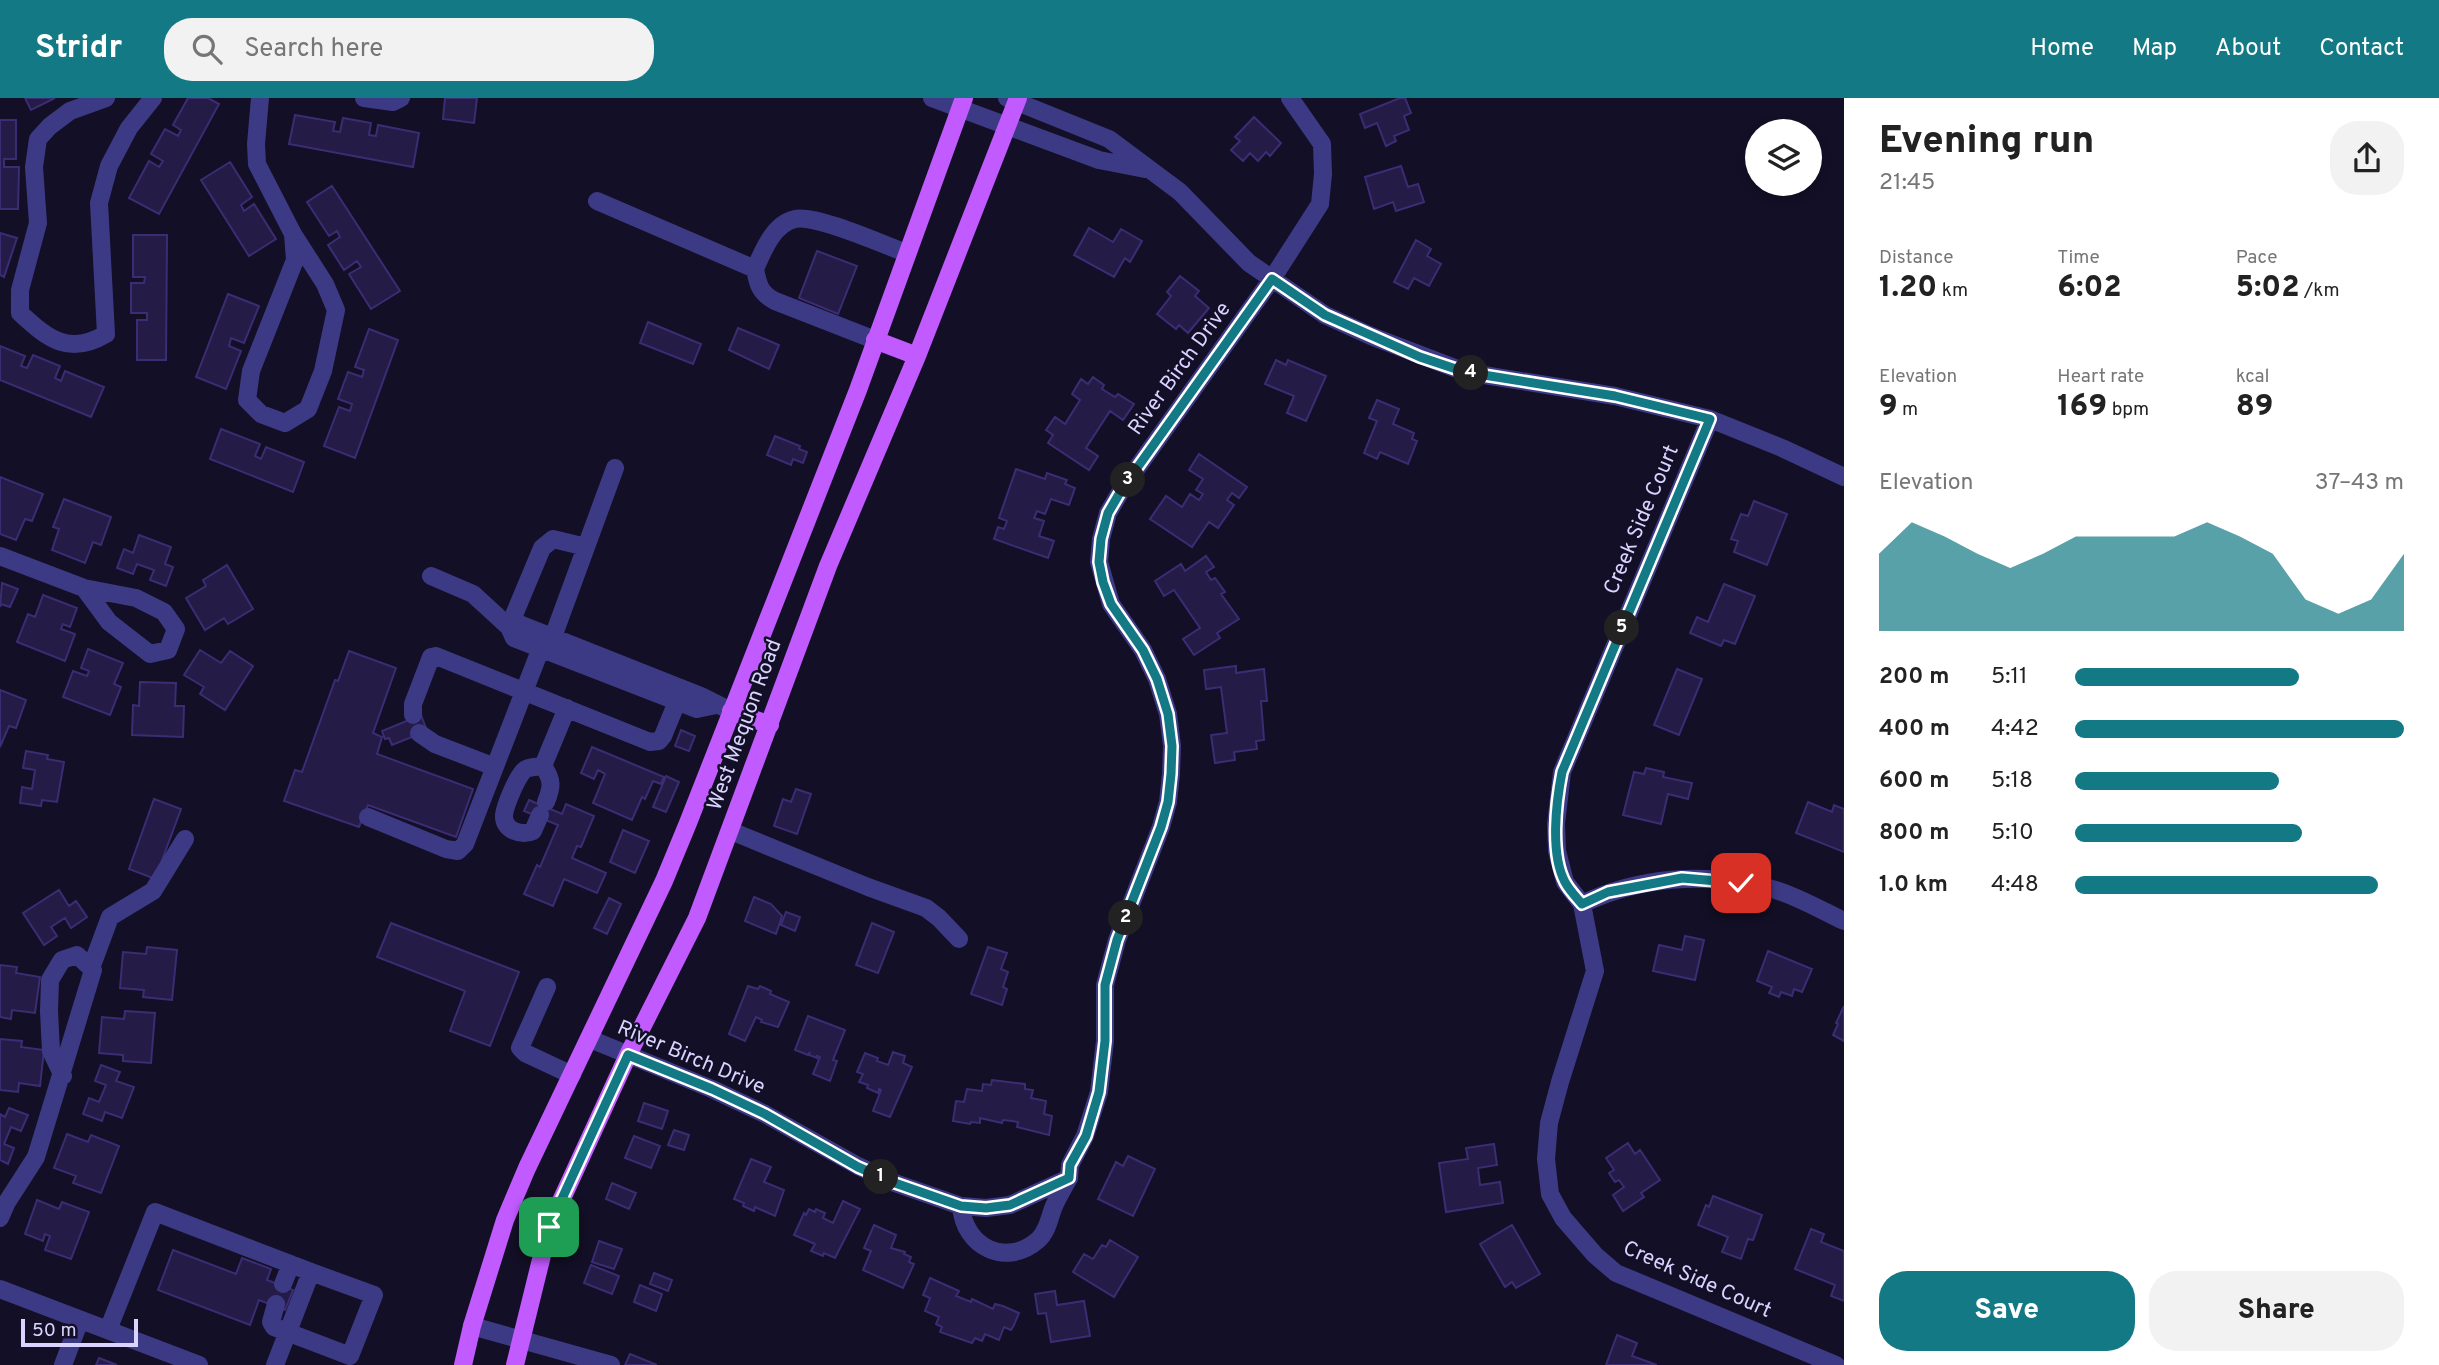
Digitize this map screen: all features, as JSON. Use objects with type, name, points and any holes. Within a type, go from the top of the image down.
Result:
[{"type":"main road","name":"West Mequon Road","points":[[515,1365],[549,1227],[628,1055],[697,918],[828,566],[917,356],[1007,127],[1014,99]]},
{"type":"main road","name":"West Mequon Road","points":[[463,1365],[472,1326],[505,1220],[664,881],[724,708],[858,390],[962,103]]},
{"type":"main road","points":[[874,340],[917,356]]},
{"type":"main road","points":[[724,708],[770,724]]},
{"type":"street","points":[[106,98],[70,111],[38,139],[34,167],[38,223],[20,290],[20,313],[42,333],[67,345],[90,343],[106,334],[99,203],[109,166],[129,128],[153,98]]},
{"type":"street","points":[[260,98],[257,163],[293,233],[325,284],[336,310],[323,371],[308,409],[285,423],[261,414],[247,400],[251,372],[295,260],[293,233]]},
{"type":"street","points":[[364,98],[393,102],[401,98]]},
{"type":"street","points":[[932,98],[962,103],[1007,127],[1099,160],[1148,170]]},
{"type":"street","name":"River Birch Drive","points":[[590,1039],[712,1089],[765,1114],[858,1167],[961,1206],[986,1208],[1010,1205],[1069,1178],[1070,1165],[1086,1136],[1099,1092],[1105,1041],[1105,985],[1117,940],[1161,827],[1168,802],[1171,774],[1172,746],[1168,714],[1157,679],[1143,650],[1111,604],[1099,562],[1101,539],[1108,513],[1122,489],[1272,279],[1320,204],[1322,144],[1290,98]]},
{"type":"street","points":[[1014,99],[1109,139],[1180,192],[1249,263],[1325,315],[1420,357],[1465,372],[1615,396],[1710,419],[1844,477]]},
{"type":"street","points":[[597,201],[755,269]]},
{"type":"street","points":[[874,340],[762,294],[755,269],[768,240],[782,226],[796,219],[817,220],[906,253]]},
{"type":"street","name":"Creek Side Court","points":[[1710,419],[1562,772],[1556,824],[1558,851],[1565,882],[1582,904],[1595,971],[1549,1123],[1546,1159],[1550,1194],[1563,1218],[1595,1255],[1616,1273],[1836,1365]]},
{"type":"street","points":[[368,817],[446,849],[458,851],[466,844],[495,765],[586,547],[615,467]]},
{"type":"street","points":[[509,627],[542,548],[553,539],[586,547]]},
{"type":"street","points":[[0,556],[84,588],[136,597],[164,612],[176,629],[168,650],[150,653],[109,622],[84,588]]},
{"type":"street","points":[[431,576],[472,594],[509,627]]},
{"type":"street","points":[[509,627],[517,623],[547,640],[680,695],[724,708]]},
{"type":"street","points":[[414,715],[413,704],[431,657],[436,656],[650,742],[659,741],[663,736],[680,695]]},
{"type":"street","points":[[543,766],[567,708]]},
{"type":"street","points":[[419,733],[435,744],[495,765]]},
{"type":"street","points":[[543,766],[550,776],[551,788],[543,808],[533,831],[524,835],[515,832],[506,824],[504,815],[520,773],[526,768],[543,766]]},
{"type":"street","points":[[731,831],[926,908],[959,939]]},
{"type":"street","points":[[0,1218],[7,1202],[36,1157],[63,1076],[93,970],[91,968],[110,917],[153,891],[185,839]]},
{"type":"street","points":[[1582,904],[1608,892],[1682,878],[1767,888],[1844,921]]},
{"type":"street","points":[[63,1076],[51,1051],[50,980],[62,960],[77,955],[91,968]]},
{"type":"street","points":[[547,987],[520,1048],[524,1053],[572,1075]]},
{"type":"street","points":[[961,1206],[962,1220],[970,1236],[984,1247],[1003,1253],[1022,1250],[1040,1239],[1069,1178]]},
{"type":"street","points":[[108,1330],[155,1212],[374,1295],[350,1356],[274,1327],[271,1322],[276,1304]]},
{"type":"street","points":[[283,1284],[291,1264]]},
{"type":"street","points":[[275,1365],[311,1272]]},
{"type":"street","points":[[0,1289],[199,1365]]},
{"type":"street","points":[[64,1365],[80,1320]]},
{"type":"street","points":[[472,1326],[611,1365]]},
{"type":"building","points":[[25,98],[55,98],[31,110]]},
{"type":"building","points":[[188,98],[208,98],[219,104],[159,214],[129,198],[149,161],[159,167],[163,161],[151,154],[165,129],[178,136],[181,130],[173,125]]},
{"type":"building","points":[[445,98],[477,98],[474,123],[443,119]]},
{"type":"building","points":[[1405,98],[1411,113],[1404,116],[1409,130],[1394,136],[1396,141],[1386,146],[1377,123],[1365,128],[1360,114]]},
{"type":"building","points":[[295,115],[335,122],[333,131],[340,132],[343,118],[371,123],[369,135],[376,136],[378,125],[419,133],[413,167],[289,144]]},
{"type":"building","points":[[1254,117],[1281,143],[1270,156],[1266,152],[1258,161],[1250,153],[1243,161],[1231,150],[1240,141],[1235,137]]},
{"type":"building","points":[[0,120],[16,120],[16,159],[4,159],[4,167],[19,167],[18,209],[0,209]]},
{"type":"building","points":[[230,162],[252,197],[241,205],[244,211],[254,204],[276,239],[249,256],[201,180]]},
{"type":"building","points":[[1401,166],[1408,187],[1418,184],[1424,202],[1396,211],[1393,202],[1374,209],[1365,177]]},
{"type":"building","points":[[332,186],[400,291],[371,309],[349,274],[361,267],[357,261],[344,270],[328,245],[340,237],[337,231],[329,236],[307,202]]},
{"type":"building","points":[[1089,228],[1113,242],[1121,229],[1142,241],[1130,262],[1125,258],[1114,277],[1074,255]]},
{"type":"building","points":[[0,233],[17,238],[4,277],[0,275]]},
{"type":"building","points":[[133,235],[167,235],[166,360],[137,360],[137,320],[147,320],[147,313],[131,313],[131,283],[144,283],[145,277],[133,277]]},
{"type":"building","points":[[1416,240],[1431,249],[1427,256],[1441,264],[1429,286],[1414,278],[1408,289],[1394,282]]},
{"type":"building","points":[[817,251],[857,266],[838,314],[799,298]]},
{"type":"building","points":[[1180,276],[1199,291],[1195,296],[1209,308],[1188,333],[1179,325],[1176,329],[1157,314],[1171,296],[1167,292]]},
{"type":"building","points":[[228,294],[259,306],[244,343],[231,338],[229,346],[241,351],[226,389],[196,377]]},
{"type":"building","points":[[648,322],[701,344],[693,364],[640,343]]},
{"type":"building","points":[[738,328],[779,345],[769,369],[729,350]]},
{"type":"building","points":[[369,329],[398,340],[355,458],[324,446],[339,407],[350,411],[352,404],[338,399],[348,372],[362,377],[364,370],[355,367]]},
{"type":"building","points":[[0,346],[25,356],[21,366],[27,368],[33,355],[60,366],[55,378],[61,381],[65,371],[104,387],[91,417],[0,380]]},
{"type":"building","points":[[1276,360],[1286,365],[1288,360],[1326,376],[1306,421],[1287,413],[1294,396],[1265,384]]},
{"type":"building","points":[[1093,377],[1104,385],[1102,389],[1115,397],[1118,394],[1134,404],[1123,420],[1110,411],[1086,448],[1098,456],[1089,470],[1048,443],[1053,435],[1046,430],[1055,417],[1065,424],[1080,400],[1072,394],[1081,379],[1088,384]]},
{"type":"building","points":[[1377,400],[1399,409],[1393,424],[1414,433],[1412,439],[1417,441],[1408,464],[1380,452],[1377,459],[1364,453],[1377,421],[1369,418]]},
{"type":"building","points":[[221,429],[260,444],[255,456],[261,459],[266,447],[304,462],[293,492],[210,459]]},
{"type":"building","points":[[775,436],[800,446],[799,449],[807,452],[803,463],[793,459],[791,465],[767,455]]},
{"type":"building","points":[[1199,454],[1247,487],[1239,498],[1232,493],[1227,500],[1234,505],[1218,528],[1209,522],[1192,547],[1150,519],[1166,496],[1182,507],[1190,494],[1199,500],[1203,494],[1196,490],[1203,479],[1189,470]]},
{"type":"building","points":[[1016,469],[1045,479],[1047,473],[1067,480],[1065,484],[1075,488],[1069,505],[1051,499],[1045,514],[1037,511],[1034,518],[1044,521],[1039,536],[1054,541],[1048,558],[994,539],[998,527],[1004,529],[1007,521],[999,518]]},
{"type":"building","points":[[0,477],[43,494],[32,521],[25,519],[16,540],[0,534]]},
{"type":"building","points":[[64,499],[111,517],[101,545],[93,542],[85,563],[52,550],[59,529],[53,527]]},
{"type":"building","points":[[1754,501],[1787,514],[1767,565],[1734,552],[1738,541],[1731,539],[1741,514],[1748,516]]},
{"type":"building","points":[[139,535],[171,547],[165,564],[173,567],[166,586],[150,580],[154,570],[137,564],[133,574],[117,568],[124,549],[133,553]]},
{"type":"building","points":[[1206,556],[1214,567],[1206,572],[1211,580],[1215,578],[1225,592],[1221,594],[1239,619],[1217,633],[1220,638],[1194,655],[1183,639],[1200,628],[1174,590],[1164,596],[1155,581],[1181,564],[1185,571]]},
{"type":"building","points":[[227,565],[253,609],[228,624],[224,618],[205,630],[186,598],[206,586],[203,580]]},
{"type":"building","points":[[2,583],[18,589],[10,607],[1,604],[0,607]]},
{"type":"building","points":[[1724,584],[1755,596],[1735,644],[1724,640],[1721,646],[1690,633],[1697,617],[1708,622]]},
{"type":"building","points":[[43,595],[77,608],[70,627],[63,624],[61,629],[75,634],[65,661],[17,642],[28,614],[35,617]]},
{"type":"building","points":[[88,649],[123,663],[114,684],[121,687],[110,715],[63,697],[73,671],[87,676],[89,671],[81,668]]},
{"type":"building","points":[[200,650],[221,663],[230,651],[253,666],[225,710],[200,694],[204,687],[184,675]]},
{"type":"building","points":[[349,651],[396,668],[373,733],[382,737],[377,754],[473,789],[456,837],[368,805],[359,827],[284,801],[295,770],[302,772],[335,680],[338,681]]},
{"type":"building","points":[[1236,666],[1236,673],[1264,669],[1267,701],[1261,701],[1264,740],[1256,741],[1257,749],[1234,752],[1235,760],[1215,763],[1211,735],[1227,733],[1221,687],[1206,689],[1204,670]]},
{"type":"building","points":[[1677,669],[1702,679],[1679,735],[1654,725]]},
{"type":"building","points":[[140,682],[176,683],[175,706],[184,706],[183,737],[132,735],[133,705],[139,706]]},
{"type":"building","points":[[0,690],[26,700],[16,728],[9,726],[0,747]]},
{"type":"building","points":[[421,715],[427,731],[392,745],[389,738],[385,739],[382,731]]},
{"type":"building","points":[[681,730],[695,736],[689,751],[675,746]]},
{"type":"building","points":[[592,747],[664,777],[661,784],[653,781],[632,820],[593,803],[605,774],[598,770],[594,779],[581,773]]},
{"type":"building","points":[[26,751],[48,755],[47,759],[64,762],[57,802],[42,800],[41,806],[20,803],[22,787],[32,789],[35,770],[23,768]]},
{"type":"building","points":[[1646,768],[1664,772],[1663,777],[1692,783],[1688,799],[1668,794],[1661,824],[1623,815],[1634,772],[1644,774]]},
{"type":"building","points":[[666,776],[679,782],[666,812],[653,807]]},
{"type":"building","points":[[796,789],[811,794],[797,834],[774,826],[783,799],[791,802]]},
{"type":"building","points":[[154,799],[181,809],[155,879],[129,869]]},
{"type":"building","points":[[529,800],[562,814],[566,804],[594,816],[581,847],[577,846],[572,858],[606,873],[597,893],[564,879],[553,906],[524,894],[537,865],[540,867],[558,825],[524,811]]},
{"type":"building","points":[[1808,802],[1832,812],[1834,805],[1844,809],[1844,852],[1796,833]]},
{"type":"building","points":[[623,830],[649,841],[635,873],[610,862]]},
{"type":"building","points":[[59,890],[69,906],[76,901],[87,917],[71,928],[65,918],[51,927],[57,936],[44,945],[23,913]]},
{"type":"building","points":[[754,897],[771,904],[782,916],[776,934],[745,921]]},
{"type":"building","points":[[609,898],[621,904],[607,934],[594,928]]},
{"type":"building","points":[[786,912],[800,917],[795,931],[781,925]]},
{"type":"building","points":[[391,923],[519,972],[490,1046],[450,1031],[465,991],[377,957]]},
{"type":"building","points":[[872,923],[894,932],[878,973],[856,965]]},
{"type":"building","points":[[1685,936],[1704,940],[1695,980],[1653,971],[1659,945],[1682,950]]},
{"type":"building","points":[[147,947],[177,950],[172,1000],[143,997],[144,990],[120,988],[123,952],[146,954]]},
{"type":"building","points":[[988,947],[1007,953],[1001,969],[1008,972],[1003,987],[1007,989],[1002,1005],[971,994]]},
{"type":"building","points":[[1768,951],[1812,969],[1802,992],[1794,989],[1792,996],[1781,992],[1779,997],[1769,993],[1772,987],[1757,981]]},
{"type":"building","points":[[0,965],[17,967],[16,973],[40,977],[35,1013],[12,1010],[11,1019],[0,1017]]},
{"type":"building","points":[[748,986],[758,989],[760,986],[771,991],[770,994],[789,1002],[778,1027],[761,1022],[762,1020],[756,1017],[745,1041],[729,1034]]},
{"type":"building","points":[[1844,1006],[1844,1041],[1833,1035]]},
{"type":"building","points":[[125,1011],[155,1013],[151,1063],[123,1061],[123,1055],[99,1053],[102,1017],[124,1019]]},
{"type":"building","points":[[808,1016],[845,1030],[833,1060],[837,1061],[830,1081],[813,1074],[820,1057],[809,1055],[810,1052],[808,1055],[795,1050]]},
{"type":"building","points":[[0,1039],[22,1041],[21,1047],[44,1050],[40,1086],[19,1083],[18,1092],[0,1090]]},
{"type":"building","points":[[893,1052],[905,1056],[903,1063],[912,1067],[890,1117],[873,1111],[881,1090],[879,1089],[878,1093],[859,1082],[863,1074],[857,1072],[865,1053],[888,1065]]},
{"type":"building","points":[[101,1065],[120,1072],[116,1081],[134,1087],[122,1118],[105,1112],[102,1121],[83,1114],[89,1098],[99,1102],[106,1085],[95,1081]]},
{"type":"building","points":[[992,1080],[1025,1084],[1025,1089],[1033,1090],[1031,1098],[1046,1101],[1044,1114],[1052,1116],[1049,1135],[1017,1127],[1018,1122],[1012,1121],[1003,1120],[1002,1123],[980,1118],[980,1123],[970,1124],[953,1121],[956,1101],[964,1102],[967,1089],[982,1091],[983,1084],[991,1085]]},
{"type":"building","points":[[644,1103],[668,1111],[662,1129],[638,1121]]},
{"type":"building","points":[[9,1108],[28,1115],[21,1131],[11,1127],[4,1144],[14,1148],[8,1164],[0,1160],[0,1114],[5,1117]]},
{"type":"building","points":[[674,1130],[689,1135],[684,1150],[668,1145]]},
{"type":"building","points":[[67,1134],[88,1142],[91,1135],[119,1146],[101,1193],[73,1183],[76,1176],[54,1168]]},
{"type":"building","points":[[634,1136],[660,1146],[651,1168],[625,1158]]},
{"type":"building","points":[[1628,1143],[1635,1154],[1640,1150],[1660,1180],[1641,1193],[1644,1197],[1623,1211],[1613,1195],[1624,1187],[1619,1180],[1615,1182],[1609,1173],[1614,1170],[1606,1158]]},
{"type":"building","points":[[1494,1144],[1497,1165],[1478,1168],[1480,1185],[1500,1182],[1503,1203],[1446,1212],[1439,1163],[1468,1159],[1466,1148]]},
{"type":"building","points":[[1128,1156],[1155,1169],[1133,1216],[1098,1199],[1116,1162],[1123,1166]]},
{"type":"building","points":[[751,1159],[771,1167],[764,1182],[784,1190],[775,1216],[755,1207],[754,1211],[734,1199]]},
{"type":"building","points":[[612,1183],[636,1193],[629,1209],[606,1199]]},
{"type":"building","points":[[1713,1196],[1762,1215],[1753,1240],[1748,1239],[1741,1259],[1722,1252],[1728,1237],[1698,1225]]},
{"type":"building","points":[[37,1200],[59,1209],[62,1202],[89,1212],[71,1259],[45,1250],[50,1236],[45,1234],[43,1241],[25,1234]]},
{"type":"building","points":[[843,1201],[860,1209],[835,1258],[811,1251],[815,1244],[794,1235],[804,1213],[806,1215],[809,1209],[825,1213],[823,1218],[833,1223]]},
{"type":"building","points":[[874,1225],[896,1235],[891,1248],[911,1257],[909,1262],[914,1264],[903,1288],[863,1270],[871,1251],[864,1248]]},
{"type":"building","points":[[1512,1225],[1540,1274],[1516,1288],[1512,1282],[1505,1287],[1480,1244]]},
{"type":"building","points":[[1811,1229],[1824,1234],[1821,1242],[1844,1251],[1844,1301],[1831,1296],[1835,1285],[1795,1269]]},
{"type":"building","points":[[1110,1240],[1138,1257],[1114,1297],[1073,1272],[1084,1254],[1093,1259],[1102,1245],[1106,1247]]},
{"type":"building","points":[[599,1241],[622,1249],[614,1269],[592,1262]]},
{"type":"building","points":[[173,1250],[236,1274],[242,1258],[271,1269],[267,1280],[293,1290],[285,1310],[259,1300],[250,1325],[158,1290]]},
{"type":"building","points":[[591,1265],[619,1276],[612,1294],[584,1283]]},
{"type":"building","points":[[654,1273],[672,1280],[668,1291],[650,1284]]},
{"type":"building","points":[[930,1278],[959,1291],[956,1296],[971,1302],[972,1299],[993,1309],[995,1304],[1019,1313],[1011,1330],[1004,1327],[999,1340],[985,1334],[982,1341],[975,1338],[972,1343],[940,1332],[942,1327],[936,1324],[939,1317],[925,1311],[930,1298],[923,1295]]},
{"type":"building","points":[[640,1285],[662,1294],[656,1311],[634,1302]]},
{"type":"building","points":[[1055,1291],[1057,1305],[1084,1301],[1090,1336],[1051,1342],[1046,1313],[1038,1314],[1035,1294]]},
{"type":"building","points":[[1617,1335],[1637,1343],[1632,1356],[1657,1365],[1606,1365]]},
{"type":"building","points":[[630,1354],[657,1365],[625,1365]]},
{"type":"building","points":[[99,1358],[117,1365],[96,1365]]},
{"type":"route","points":[[549,1227],[628,1055],[765,1114],[858,1167],[961,1206],[986,1208],[1010,1205],[1069,1178],[1070,1165],[1086,1136],[1099,1092],[1105,1041],[1105,985],[1117,940],[1161,827],[1168,802],[1171,774],[1172,746],[1168,714],[1157,679],[1143,650],[1111,604],[1099,562],[1101,539],[1108,513],[1122,489],[1272,279],[1325,315],[1420,357],[1465,372],[1615,396],[1710,419],[1562,772],[1557,797],[1556,824],[1558,851],[1565,882],[1582,904],[1608,892],[1682,878],[1741,883]]}]
